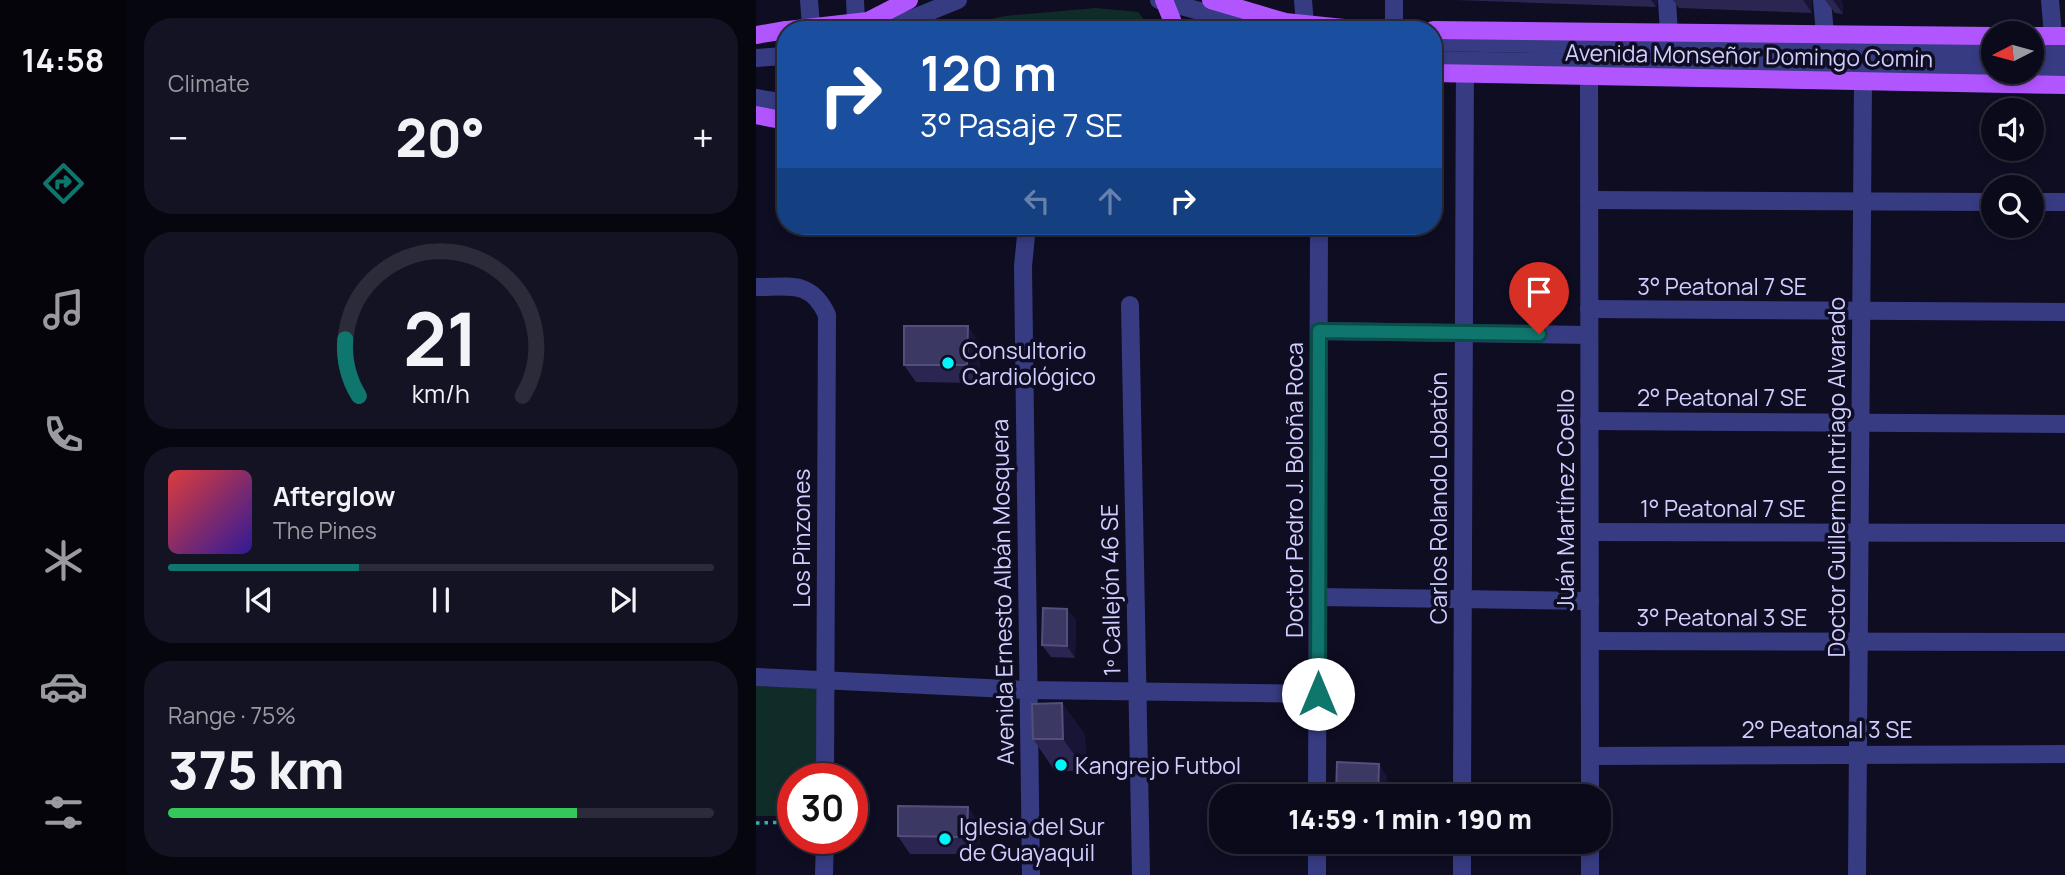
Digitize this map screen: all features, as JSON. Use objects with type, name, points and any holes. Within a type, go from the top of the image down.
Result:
[{"type":"main road","points":[[874,21],[909,0]]},
{"type":"main road","points":[[1163,0],[1172,21]]},
{"type":"main road","points":[[1211,0],[1290,21]]},
{"type":"main road","name":"Avenida Monseñor Domingo Comin","points":[[1442,30],[1981,36]]},
{"type":"main road","points":[[756,35],[777,32]]},
{"type":"main road","name":"Avenida Monseñor Domingo Comin","points":[[1442,71],[1465,67],[1589,77],[2065,85]]},
{"type":"main road","points":[[756,115],[777,119]]},
{"type":"street","points":[[809,0],[811,21]]},
{"type":"street","points":[[855,0],[865,21]]},
{"type":"street","points":[[882,21],[958,0]]},
{"type":"street","points":[[1163,0],[1238,21]]},
{"type":"street","points":[[1303,0],[1305,21]]},
{"type":"street","points":[[1394,0],[1394,21]]},
{"type":"street","points":[[1667,0],[1669,34]]},
{"type":"street","points":[[1822,0],[1825,34]]},
{"type":"street","points":[[2050,0],[2059,36]]},
{"type":"street","name":"Avenida Monseñor Domingo Comin","points":[[1442,42],[1981,53]]},
{"type":"street","points":[[2044,54],[2065,54]]},
{"type":"street","points":[[756,58],[777,57]]},
{"type":"street","name":"Avenida Monseñor Domingo Comin","points":[[1442,62],[1465,67],[1981,70]]},
{"type":"street","name":"Carlos Rolando Lobatón","points":[[1462,784],[1465,67]]},
{"type":"street","points":[[2044,71],[2065,72]]},
{"type":"street","name":"Juán Martínez Coello","points":[[1589,77],[1590,784]]},
{"type":"street","name":"Doctor Guillermo Intriago Alvarado","points":[[1857,875],[1863,80]]},
{"type":"street","points":[[756,98],[777,102]]},
{"type":"street","points":[[1589,200],[1981,202]]},
{"type":"street","points":[[2044,202],[2065,202]]},
{"type":"street","name":"Avenida Ernesto Albán Mosquera","points":[[1018,235],[1023,266]]},
{"type":"street","name":"Avenida Ernesto Albán Mosquera","points":[[1026,235],[1023,266],[1031,875]]},
{"type":"street","name":"Doctor Pedro J. Boloña Roca","points":[[1317,784],[1319,235]]},
{"type":"street","name":"Los Pinzones","points":[[756,287],[802,287],[819,299],[827,316],[825,763]]},
{"type":"street","name":"1º Callejón 46 SE","points":[[1130,305],[1136,691],[1142,875]]},
{"type":"street","name":"3° Peatonal 7 SE","points":[[1589,309],[2065,312]]},
{"type":"street","points":[[1319,331],[1589,335]]},
{"type":"street","name":"2° Peatonal 7 SE","points":[[1589,421],[2065,424]]},
{"type":"street","name":"1° Peatonal 7 SE","points":[[1590,532],[2065,533]]},
{"type":"street","points":[[1318,597],[1590,601]]},
{"type":"street","name":"3° Peatonal 3 SE","points":[[1590,641],[2065,642]]},
{"type":"street","points":[[756,677],[1028,690],[1318,694]]},
{"type":"street","name":"2° Peatonal 3 SE","points":[[1590,756],[2065,754]]},
{"type":"street","points":[[824,875],[825,854]]},
{"type":"street","points":[[1317,854],[1317,875]]},
{"type":"street","points":[[1462,854],[1462,875]]},
{"type":"street","points":[[1590,854],[1590,875]]},
{"type":"path","points":[[756,823],[777,822]]},
{"type":"green space","points":[[1096,8],[1138,12],[1145,21],[982,21],[1005,16]]},
{"type":"green space","points":[[756,686],[825,688],[825,763],[777,763],[777,816],[756,816]]},
{"type":"building","points":[[904,326],[968,326],[967,365],[904,365]]},
{"type":"building","points":[[1043,608],[1067,609],[1067,646],[1042,645]]},
{"type":"building","points":[[1062,703],[1063,739],[1033,739],[1032,704]]},
{"type":"building","points":[[1337,762],[1379,764],[1378,784],[1336,784]]},
{"type":"building","points":[[898,806],[968,807],[967,837],[898,836]]},
{"type":"place","name":"Consultorio Cardiológico","points":[[948,363]]},
{"type":"place","name":"Kangrejo Futbol","points":[[1061,765]]},
{"type":"place","name":"Iglesia del Sur de Guayaquil","points":[[945,839]]},
{"type":"route","points":[[1318,694],[1319,331],[1539,334]]}]
